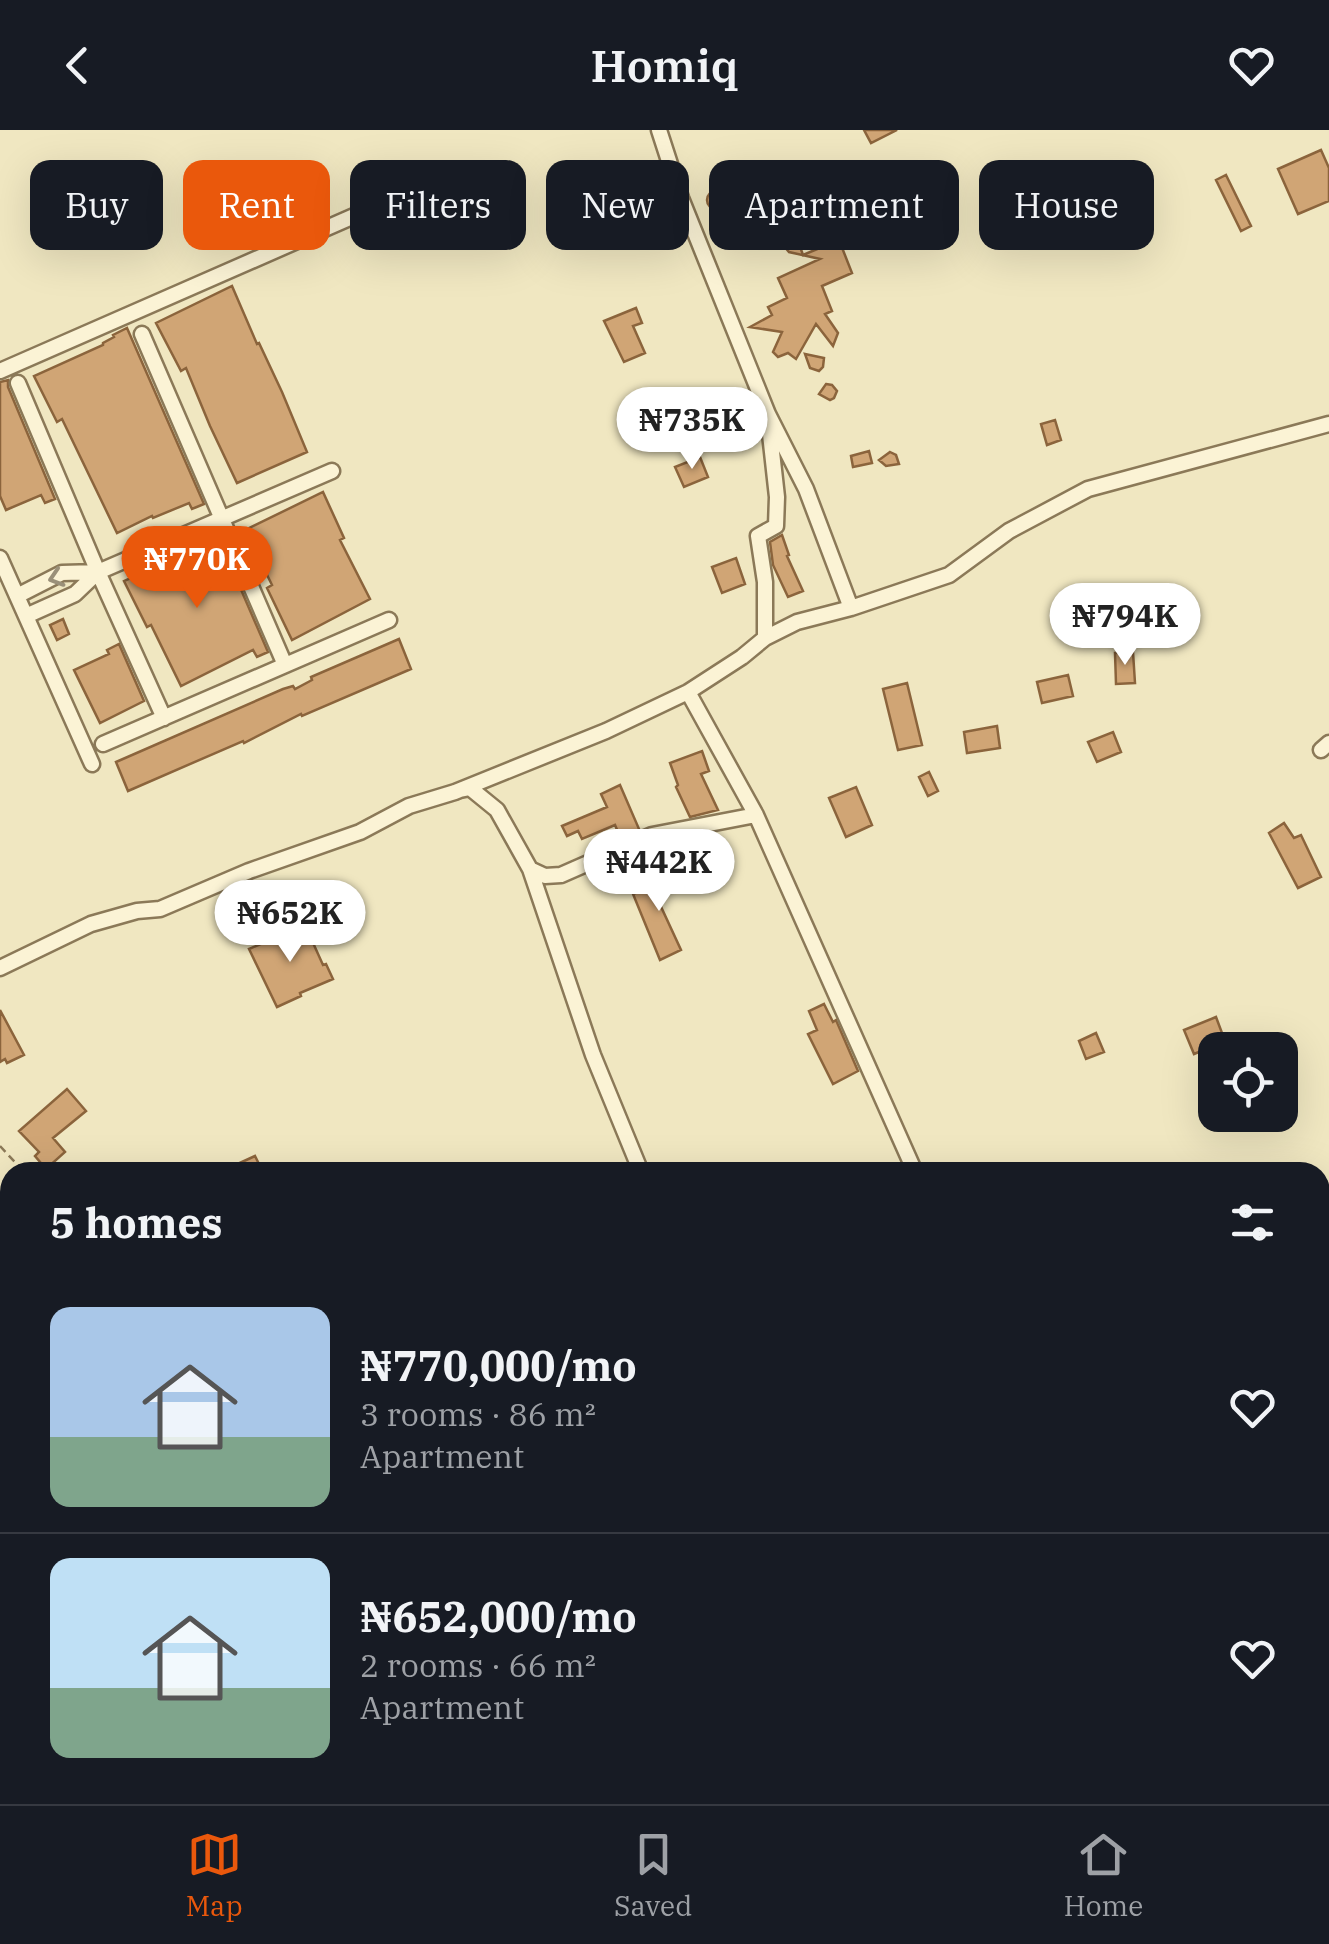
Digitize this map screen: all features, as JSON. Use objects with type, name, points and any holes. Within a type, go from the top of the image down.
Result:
[{"type":"street","points":[[659,130],[681,198],[768,414],[806,489],[851,608]]},
{"type":"street","points":[[0,371],[350,218]]},
{"type":"street","points":[[142,334],[285,665]]},
{"type":"street","points":[[18,382],[164,718]]},
{"type":"street","points":[[765,638],[765,582],[758,536],[776,526],[777,496],[768,414]]},
{"type":"street","points":[[455,792],[606,732],[688,692],[765,638],[797,622],[949,575],[1009,531],[1088,489],[1329,424]]},
{"type":"street","points":[[26,616],[75,594],[98,572],[332,471]]},
{"type":"street","points":[[0,558],[92,764]]},
{"type":"street","points":[[17,596],[62,573],[98,572]]},
{"type":"street","points":[[103,744],[389,620]]},
{"type":"street","points":[[688,692],[756,815],[910,1162]]},
{"type":"street","points":[[0,968],[90,924],[160,909],[249,871],[360,832],[409,806],[470,788],[497,810],[530,869],[593,1055],[637,1162]]},
{"type":"street","points":[[530,869],[545,876],[561,875],[652,836],[756,815]]},
{"type":"building","points":[[864,130],[897,130],[871,143]]},
{"type":"building","points":[[1321,150],[1329,168],[1329,201],[1298,214],[1278,169]]},
{"type":"building","points":[[1226,175],[1251,226],[1241,231],[1216,180]]},
{"type":"building","points":[[801,250],[803,255],[815,250],[843,250],[852,273],[822,286],[832,311],[825,314],[838,333],[833,346],[816,324],[796,359],[788,353],[778,357],[773,352],[782,332],[750,327],[772,315],[768,307],[787,298],[778,278],[820,259],[789,252]]},
{"type":"building","points":[[232,286],[307,452],[237,483],[186,368],[181,371],[156,323]]},
{"type":"building","points":[[636,308],[642,323],[633,326],[645,353],[624,362],[604,321]]},
{"type":"building","points":[[127,328],[204,504],[192,509],[189,503],[117,533],[62,419],[57,422],[34,376],[103,345]]},
{"type":"building","points":[[805,354],[824,358],[823,367],[819,371],[810,368]]},
{"type":"building","points":[[8,380],[55,499],[45,503],[41,495],[6,510],[0,496],[0,382]]},
{"type":"building","points":[[826,384],[837,391],[830,400],[819,394]]},
{"type":"building","points":[[724,415],[722,438],[707,423]]},
{"type":"building","points":[[1055,420],[1061,440],[1047,445],[1041,424]]},
{"type":"building","points":[[869,451],[872,463],[853,467],[851,456]]},
{"type":"building","points":[[890,452],[899,464],[886,466],[879,460]]},
{"type":"building","points":[[700,457],[708,477],[684,487],[675,467]]},
{"type":"building","points":[[323,492],[344,538],[340,540],[370,599],[292,640],[267,588],[272,585],[245,530]]},
{"type":"building","points":[[217,534],[268,652],[257,657],[253,650],[181,686],[124,581],[205,544],[203,540]]},
{"type":"building","points":[[782,535],[803,591],[788,597],[773,565],[770,542]]},
{"type":"building","points":[[736,558],[745,584],[722,593],[712,567]]},
{"type":"building","points":[[63,619],[69,634],[57,640],[50,625]]},
{"type":"building","points":[[399,639],[411,669],[128,791],[116,762],[283,689],[295,689],[311,677]]},
{"type":"building","points":[[119,644],[144,701],[100,723],[74,670],[109,654],[107,650]]},
{"type":"building","points":[[1133,652],[1135,683],[1116,684],[1115,653]]},
{"type":"building","points":[[1068,675],[1073,696],[1042,703],[1037,682]]},
{"type":"building","points":[[907,683],[922,745],[898,750],[883,689]]},
{"type":"building","points":[[997,726],[1000,748],[967,753],[964,732]]},
{"type":"building","points":[[1113,732],[1121,752],[1097,762],[1088,742]]},
{"type":"building","points":[[702,751],[709,771],[701,774],[718,810],[690,817],[670,763]]},
{"type":"building","points":[[929,772],[938,791],[928,796],[919,777]]},
{"type":"building","points":[[620,785],[639,829],[620,837],[615,825],[582,839],[578,831],[567,836],[562,826],[607,807],[601,794]]},
{"type":"building","points":[[856,787],[872,825],[846,837],[829,798]]},
{"type":"building","points":[[1284,823],[1294,838],[1301,835],[1321,877],[1298,888],[1269,833]]},
{"type":"building","points":[[707,853],[717,878],[701,884],[691,859]]},
{"type":"building","points":[[669,867],[678,888],[657,898],[681,950],[660,960],[633,894],[660,883],[656,873]]},
{"type":"building","points":[[305,925],[333,979],[277,1007],[249,949]]},
{"type":"building","points":[[824,1004],[833,1022],[836,1020],[858,1071],[833,1084],[808,1034],[817,1030],[809,1011]]},
{"type":"building","points":[[0,1010],[24,1055],[7,1063],[5,1059],[0,1062]]},
{"type":"building","points":[[1216,1017],[1222,1032],[1198,1032],[1198,1052],[1194,1054],[1184,1030]]},
{"type":"building","points":[[1096,1033],[1104,1052],[1086,1059],[1079,1041]]},
{"type":"building","points":[[67,1089],[86,1111],[53,1138],[65,1152],[54,1162],[40,1162],[35,1156],[39,1152],[19,1131]]}]
